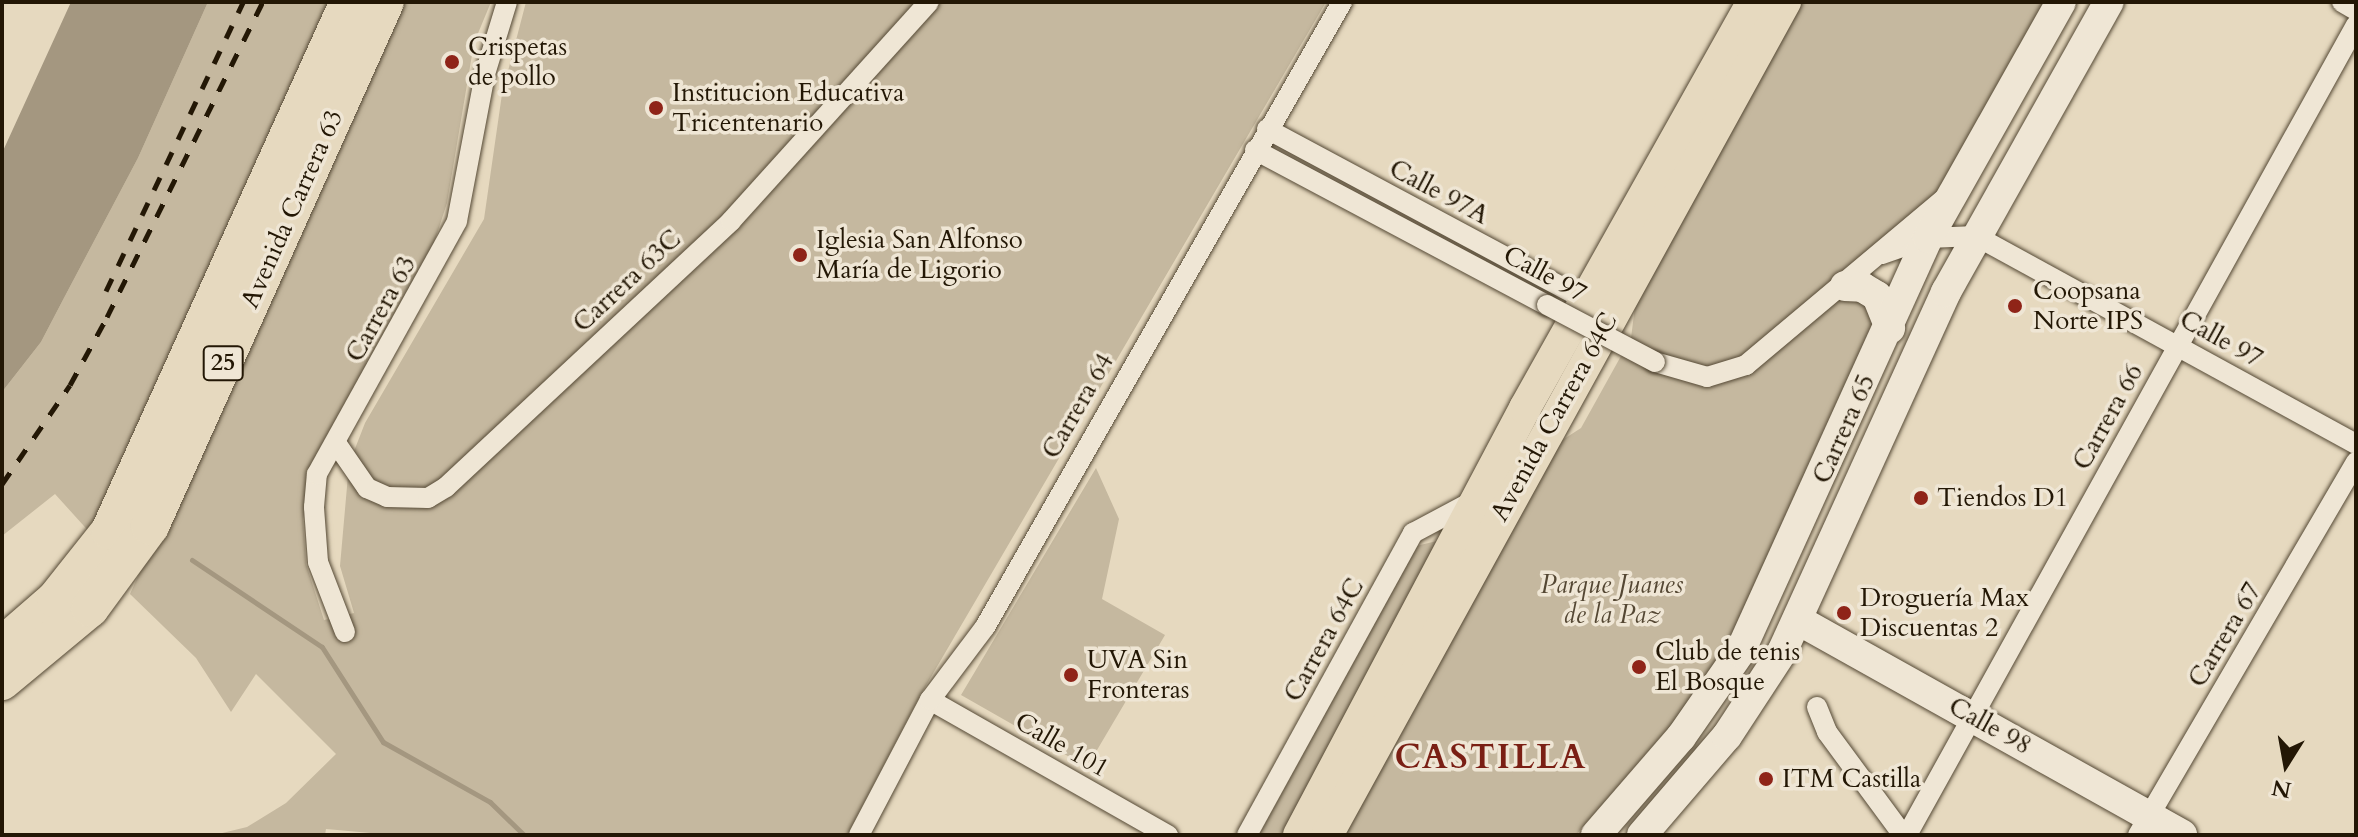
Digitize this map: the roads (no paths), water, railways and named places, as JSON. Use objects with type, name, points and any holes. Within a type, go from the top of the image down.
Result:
[{"type":"highway","name":"Avenida Carrera 63","points":[[2,646],[73,580],[110,531],[349,2]]},
{"type":"highway","name":"Avenida Carrera 63","points":[[2,681],[90,608],[150,526],[385,2]]},
{"type":"main road","name":"Avenida Carrera 64C","points":[[1299,835],[1477,499],[1753,2]]},
{"type":"main road","name":"Avenida Carrera 64C","points":[[1327,835],[1785,2]]},
{"type":"main road","name":"Carrera 65","points":[[1596,835],[1681,737],[1731,668],[1890,328],[1928,238],[2061,2]]},
{"type":"main road","name":"Carrera 65","points":[[1642,835],[1727,736],[1798,620],[1976,236],[2109,2]]},
{"type":"main road","points":[[1974,157],[1969,196],[1976,236]]},
{"type":"main road","points":[[1845,286],[1862,287],[1877,296],[1890,328]]},
{"type":"main road","name":"Calle 98","points":[[1798,620],[1970,714],[2144,826],[2182,835]]},
{"type":"street","name":"Carrera 63","points":[[345,632],[318,562],[314,533],[317,474],[457,221],[485,74],[507,2]]},
{"type":"street","name":"Carrera 63C","points":[[336,443],[367,488],[387,497],[428,498],[446,487],[731,221],[929,2]]},
{"type":"street","name":"Carrera 64","points":[[859,835],[930,700],[985,627],[1342,2]]},
{"type":"street","points":[[2342,2],[2356,10]]},
{"type":"street","name":"Carrera 66","points":[[1905,835],[2356,25]]},
{"type":"street","name":"Calle 97A","points":[[1267,129],[1586,300]]},
{"type":"street","name":"Calle 97","points":[[1255,150],[1655,362],[1692,375],[1735,372],[1759,358],[1956,189]]},
{"type":"street","name":"Calle 97","points":[[1882,254],[1928,238],[1976,236],[2356,444]]},
{"type":"street","name":"Carrera 67","points":[[2144,826],[2356,462]]},
{"type":"street","name":"Carrera 64C","points":[[1247,835],[1413,533],[1477,499]]},
{"type":"street","name":"Calle 101","points":[[930,700],[1168,835]]},
{"type":"street","points":[[1817,707],[1827,732],[1905,835]]},
{"type":"waterway","points":[[192,560],[322,647],[383,742],[490,802],[524,835]]},
{"type":"railway","points":[[106,291],[243,2]]},
{"type":"railway","points":[[2,484],[70,385],[107,317],[263,2]]},
{"type":"place","name":"Crispetas de pollo","points":[[452,62]]},
{"type":"place","name":"Institucion Educativa Tricentenario","points":[[656,108]]},
{"type":"place","name":"Iglesia San Alfonso María de Ligorio","points":[[800,255]]},
{"type":"place","name":"Coopsana Norte IPS","points":[[2015,306]]},
{"type":"place","name":"Tiendos D1","points":[[1921,498]]},
{"type":"place","name":"Droguería Max Discuentas 2","points":[[1844,613]]},
{"type":"place","name":"Club de tenis El Bosque","points":[[1639,667]]},
{"type":"place","name":"UVA Sin Fronteras","points":[[1071,675]]},
{"type":"place","name":"ITM Castilla","points":[[1766,779]]},
{"type":"district","name":"CASTILLA","points":[[1491,758]]},
{"type":"park label","name":"Parque Juanes de la Paz","points":[[1612,600]]}]
